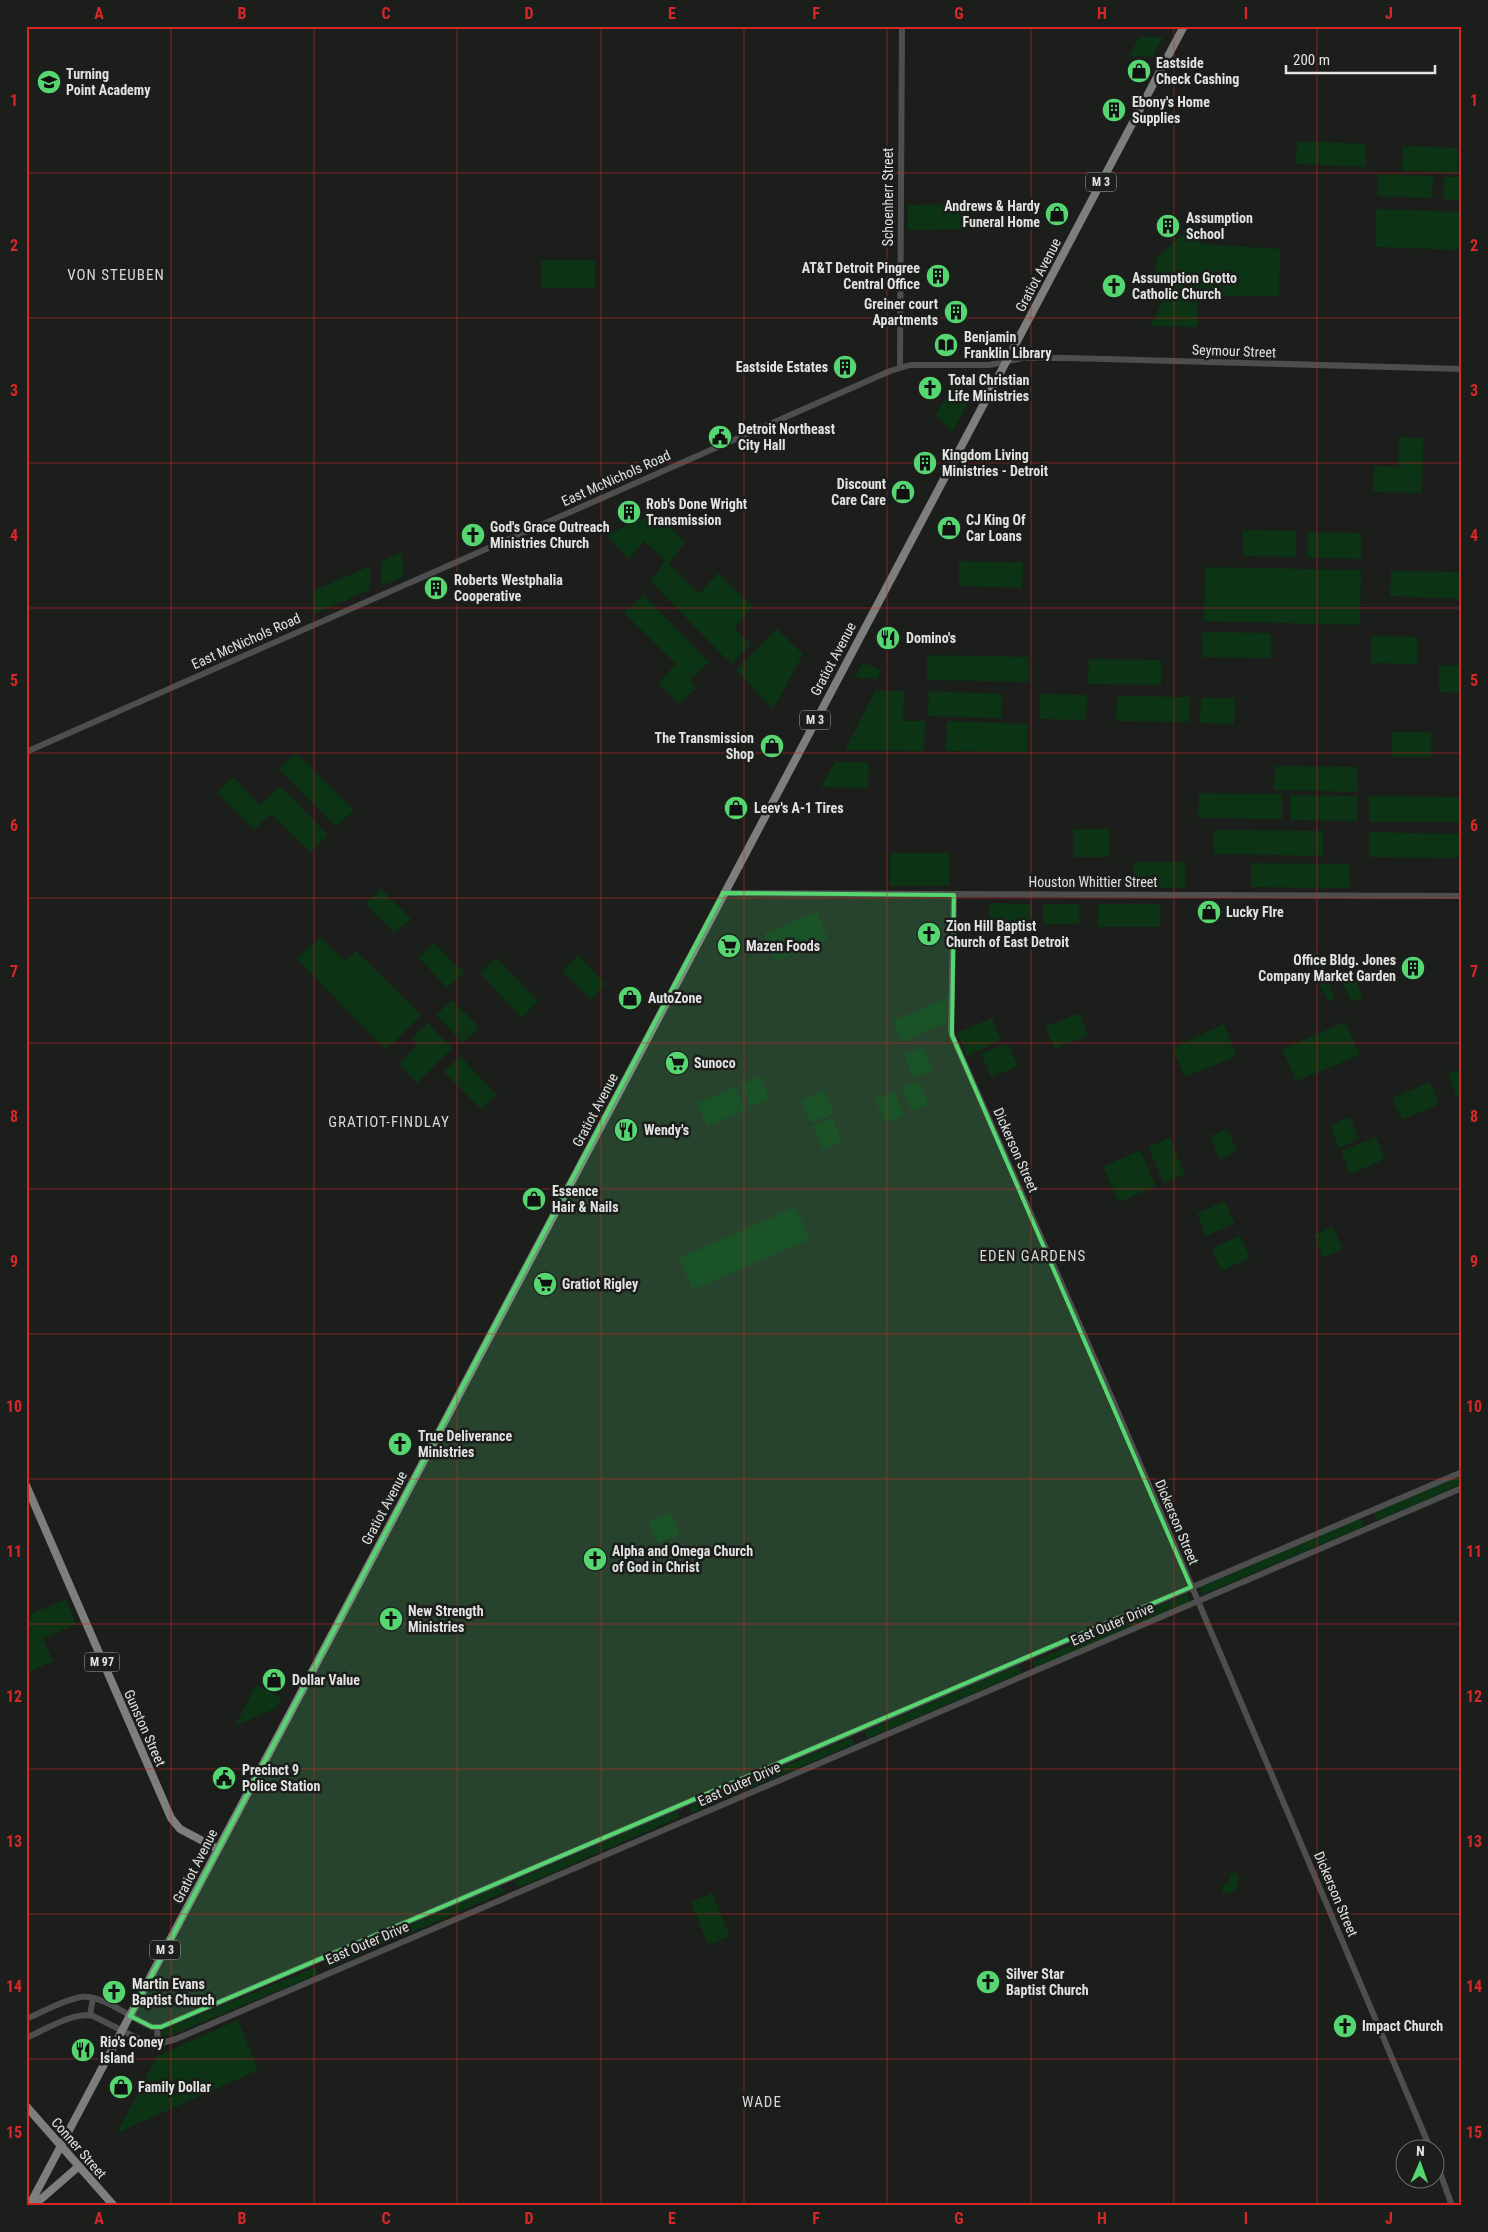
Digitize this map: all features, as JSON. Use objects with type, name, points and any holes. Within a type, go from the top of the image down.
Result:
[{"type":"main road","name":"Gratiot Avenue","points":[[29,2206],[1184,26]]},
{"type":"main road","name":"Gunston Street","points":[[26,1486],[171,1818],[180,1829],[218,1849]]},
{"type":"main road","name":"Conner Street","points":[[26,2106],[114,2206]]},
{"type":"main road","points":[[33,2206],[80,2166]]},
{"type":"street","name":"Schoenherr Street","points":[[900,368],[902,26]]},
{"type":"street","name":"Seymour Street","points":[[1006,362],[1023,358],[1069,358],[1462,369]]},
{"type":"street","name":"East McNichols Road","points":[[26,752],[900,368],[910,365],[989,365],[1006,362]]},
{"type":"street","name":"Houston Whittier Street","points":[[723,893],[1462,896]]},
{"type":"street","name":"Dickerson Street","points":[[954,895],[952,1035],[1114,1403],[1190,1587],[1427,2140]]},
{"type":"street","name":"East Outer Drive","points":[[157,2027],[1462,1472]]},
{"type":"street","name":"East Outer Drive","points":[[158,2044],[176,2039],[1462,1488]]},
{"type":"street","points":[[90,2015],[93,1998]]},
{"type":"street","points":[[26,2020],[74,1999],[93,1998],[157,2027],[158,2044],[147,2044],[90,2015],[74,2016],[26,2038]]},
{"type":"street","points":[[1446,2189],[1452,2206]]},
{"type":"highlighted area","points":[[723,893],[954,895],[952,1035],[1191,1587],[161,2027],[152,2027],[130,2016]]},
{"type":"green space","points":[[1139,37],[1163,37],[1152,57],[1129,56]]},
{"type":"green space","points":[[1297,141],[1366,144],[1366,167],[1296,164]]},
{"type":"green space","points":[[1403,146],[1458,148],[1457,173],[1402,171]]},
{"type":"green space","points":[[1378,174],[1433,176],[1432,198],[1377,196]]},
{"type":"green space","points":[[1444,177],[1462,177],[1462,200],[1443,199]]},
{"type":"green space","points":[[967,204],[967,229],[908,230],[908,205]]},
{"type":"green space","points":[[1376,209],[1462,212],[1462,250],[1376,247]]},
{"type":"green space","points":[[1191,227],[1201,228],[1201,244],[1280,249],[1279,296],[1198,296],[1197,327],[1150,326],[1165,295],[1162,293],[1164,284],[1154,278],[1157,257]]},
{"type":"green space","points":[[541,260],[595,260],[595,288],[541,288]]},
{"type":"green space","points":[[954,381],[971,397],[952,432],[936,415]]},
{"type":"green space","points":[[1399,437],[1423,438],[1422,493],[1373,492],[1374,466],[1398,467]]},
{"type":"green space","points":[[655,513],[685,542],[669,564],[699,594],[718,573],[753,607],[734,628],[751,645],[731,664],[651,582],[665,560],[644,541],[629,559],[606,535]]},
{"type":"green space","points":[[1243,530],[1296,531],[1296,557],[1243,556]]},
{"type":"green space","points":[[1308,532],[1361,533],[1361,559],[1307,558]]},
{"type":"green space","points":[[402,552],[403,577],[382,586],[382,561]]},
{"type":"green space","points":[[959,561],[1023,563],[1022,588],[959,586]]},
{"type":"green space","points":[[370,566],[370,589],[313,615],[313,591]]},
{"type":"green space","points":[[1205,567],[1361,570],[1360,625],[1204,621]]},
{"type":"green space","points":[[1391,571],[1461,572],[1460,599],[1390,596]]},
{"type":"green space","points":[[644,595],[709,662],[690,680],[696,688],[679,704],[658,683],[676,664],[624,613]]},
{"type":"green space","points":[[777,629],[803,654],[773,709],[736,670]]},
{"type":"green space","points":[[1202,632],[1271,633],[1271,658],[1202,657]]},
{"type":"green space","points":[[1371,636],[1417,637],[1417,664],[1371,663]]},
{"type":"green space","points":[[927,655],[1029,657],[1029,682],[927,680]]},
{"type":"green space","points":[[1089,659],[1161,660],[1161,685],[1088,684]]},
{"type":"green space","points":[[863,663],[882,670],[877,679],[855,678]]},
{"type":"green space","points":[[1439,665],[1462,666],[1462,693],[1439,692]]},
{"type":"green space","points":[[875,691],[904,691],[903,721],[925,721],[924,751],[845,750]]},
{"type":"green space","points":[[929,691],[1002,694],[1001,718],[928,716]]},
{"type":"green space","points":[[1040,694],[1087,695],[1086,720],[1040,719]]},
{"type":"green space","points":[[1117,696],[1190,697],[1189,722],[1116,721]]},
{"type":"green space","points":[[1201,698],[1235,698],[1234,724],[1200,723]]},
{"type":"green space","points":[[947,721],[1028,724],[1028,752],[946,751]]},
{"type":"green space","points":[[1392,732],[1431,732],[1431,757],[1392,757]]},
{"type":"green space","points":[[296,753],[354,810],[336,827],[279,769]]},
{"type":"green space","points":[[835,762],[869,762],[868,788],[821,787]]},
{"type":"green space","points":[[1275,766],[1358,767],[1358,792],[1274,790]]},
{"type":"green space","points":[[233,777],[260,805],[280,786],[328,835],[310,852],[271,814],[254,830],[217,792]]},
{"type":"green space","points":[[1199,793],[1282,794],[1282,819],[1198,818]]},
{"type":"green space","points":[[1290,795],[1358,796],[1357,821],[1290,820]]},
{"type":"green space","points":[[1369,796],[1462,797],[1462,822],[1369,822]]},
{"type":"green space","points":[[1073,829],[1109,829],[1109,857],[1073,857]]},
{"type":"green space","points":[[1214,830],[1323,831],[1323,856],[1214,854]]},
{"type":"green space","points":[[1369,832],[1462,834],[1462,858],[1369,857]]},
{"type":"green space","points":[[890,853],[949,853],[949,886],[890,886]]},
{"type":"green space","points":[[1134,862],[1185,862],[1185,888],[1134,887]]},
{"type":"green space","points":[[1251,863],[1350,864],[1350,888],[1251,887]]},
{"type":"green space","points":[[381,889],[411,919],[394,933],[365,904]]},
{"type":"green space","points":[[989,903],[1032,904],[1032,921],[989,921]]},
{"type":"green space","points":[[1043,904],[1079,904],[1079,924],[1043,924]]},
{"type":"green space","points":[[1098,904],[1160,904],[1160,927],[1098,927]]},
{"type":"green space","points":[[817,912],[828,939],[776,961],[764,934]]},
{"type":"green space","points":[[320,937],[345,961],[356,951],[421,1015],[386,1050],[297,959]]},
{"type":"green space","points":[[434,943],[464,973],[447,988],[419,958]]},
{"type":"green space","points":[[1314,950],[1335,999],[1328,1001],[1305,954]]},
{"type":"green space","points":[[578,955],[606,984],[591,1000],[562,971]]},
{"type":"green space","points":[[496,958],[538,1001],[522,1018],[480,973]]},
{"type":"green space","points":[[1351,970],[1363,997],[1352,1002],[1339,976]]},
{"type":"green space","points":[[947,998],[946,1023],[902,1042],[893,1021]]},
{"type":"green space","points":[[452,1000],[479,1027],[463,1043],[436,1015]]},
{"type":"green space","points":[[1079,1013],[1088,1035],[1055,1049],[1045,1027]]},
{"type":"green space","points":[[992,1018],[1001,1040],[967,1056],[957,1033]]},
{"type":"green space","points":[[1345,1022],[1360,1055],[1296,1081],[1282,1049]]},
{"type":"green space","points":[[428,1023],[452,1048],[417,1083],[399,1064],[417,1045],[412,1039]]},
{"type":"green space","points":[[1224,1024],[1237,1056],[1185,1077],[1172,1048]]},
{"type":"green space","points":[[1008,1043],[1018,1066],[991,1077],[981,1054]]},
{"type":"green space","points":[[923,1047],[933,1070],[914,1078],[904,1055]]},
{"type":"green space","points":[[460,1056],[497,1095],[481,1109],[444,1072]]},
{"type":"green space","points":[[1462,1068],[1462,1095],[1457,1097],[1448,1074]]},
{"type":"green space","points":[[760,1076],[770,1099],[751,1107],[741,1084]]},
{"type":"green space","points":[[919,1081],[928,1104],[912,1111],[902,1088]]},
{"type":"green space","points":[[1430,1082],[1439,1104],[1402,1120],[1392,1098]]},
{"type":"green space","points":[[735,1087],[745,1110],[707,1126],[697,1103]]},
{"type":"green space","points":[[824,1090],[834,1113],[811,1123],[801,1100]]},
{"type":"green space","points":[[894,1092],[904,1115],[885,1123],[875,1099]]},
{"type":"green space","points":[[1350,1117],[1359,1139],[1339,1148],[1330,1125]]},
{"type":"green space","points":[[832,1118],[842,1142],[823,1150],[813,1126]]},
{"type":"green space","points":[[1227,1129],[1237,1151],[1220,1159],[1210,1136]]},
{"type":"green space","points":[[1170,1137],[1185,1174],[1164,1183],[1148,1147]]},
{"type":"green space","points":[[1376,1137],[1385,1159],[1350,1174],[1341,1151]]},
{"type":"green space","points":[[1140,1150],[1156,1186],[1119,1202],[1103,1167]]},
{"type":"green space","points":[[1225,1201],[1235,1224],[1206,1236],[1197,1213]]},
{"type":"green space","points":[[795,1207],[810,1239],[693,1290],[679,1258]]},
{"type":"green space","points":[[1333,1227],[1343,1249],[1323,1258],[1313,1235]]},
{"type":"green space","points":[[1240,1236],[1250,1258],[1221,1271],[1212,1248]]},
{"type":"green space","points":[[1462,1475],[1462,1484],[1379,1520],[1376,1519],[1374,1514],[1376,1512]]},
{"type":"green space","points":[[670,1512],[680,1534],[658,1543],[648,1522]]},
{"type":"green space","points":[[1359,1519],[1362,1520],[1364,1525],[1362,1527],[1203,1595],[1200,1587]]},
{"type":"green space","points":[[1186,1594],[1188,1595],[1189,1602],[1034,1667],[1032,1662]]},
{"type":"green space","points":[[66,1599],[76,1624],[43,1639],[53,1661],[26,1673],[26,1616]]},
{"type":"green space","points":[[1018,1665],[1020,1666],[1021,1673],[869,1738],[866,1737],[864,1732]]},
{"type":"green space","points":[[256,1685],[282,1698],[276,1708],[235,1726]]},
{"type":"green space","points":[[852,1737],[854,1743],[852,1745],[691,1812],[689,1807]]},
{"type":"green space","points":[[673,1812],[678,1812],[680,1817],[520,1887],[516,1886],[516,1880]]},
{"type":"green space","points":[[1236,1872],[1239,1880],[1236,1882],[1238,1889],[1224,1894],[1221,1887],[1230,1882],[1228,1875]]},
{"type":"green space","points":[[497,1887],[502,1887],[505,1892],[331,1967],[329,1966],[328,1960]]},
{"type":"green space","points":[[712,1893],[730,1936],[708,1945],[691,1902]]},
{"type":"green space","points":[[316,1967],[318,1973],[316,1975],[172,2035],[161,2036],[162,2031],[167,2028]]},
{"type":"green space","points":[[238,2020],[258,2070],[117,2133],[157,2056]]},
{"type":"place","name":"Eastside Check Cashing","points":[[1139,71]]},
{"type":"place","name":"Turning Point Academy","points":[[49,82]]},
{"type":"place","name":"Ebony's Home Supplies","points":[[1114,110]]},
{"type":"place","name":"Andrews & Hardy Funeral Home","points":[[1057,214]]},
{"type":"place","name":"Assumption School","points":[[1168,226]]},
{"type":"place","name":"AT&T Detroit Pingree Central Office","points":[[938,276]]},
{"type":"place","name":"Assumption Grotto Catholic Church","points":[[1114,286]]},
{"type":"place","name":"Greiner court Apartments","points":[[956,312]]},
{"type":"place","name":"Benjamin Franklin Library","points":[[946,345]]},
{"type":"place","name":"Eastside Estates","points":[[845,367]]},
{"type":"place","name":"Total Christian Life Ministries","points":[[930,388]]},
{"type":"place","name":"Detroit Northeast City Hall","points":[[720,437]]},
{"type":"place","name":"Kingdom Living Ministries - Detroit","points":[[925,463]]},
{"type":"place","name":"Discount Care Care","points":[[903,492]]},
{"type":"place","name":"Rob's Done Wright Transmission","points":[[629,512]]},
{"type":"place","name":"CJ King Of Car Loans","points":[[949,528]]},
{"type":"place","name":"God's Grace Outreach Ministries Church","points":[[473,535]]},
{"type":"place","name":"Roberts Westphalia Cooperative","points":[[436,588]]},
{"type":"place","name":"Domino's","points":[[888,638]]},
{"type":"place","name":"The Transmission Shop","points":[[772,746]]},
{"type":"place","name":"Leev's A-1 Tires","points":[[736,808]]},
{"type":"place","name":"Lucky FIre","points":[[1209,912]]},
{"type":"place","name":"Zion Hill Baptist Church of East Detroit","points":[[929,934]]},
{"type":"place","name":"Mazen Foods","points":[[729,946]]},
{"type":"place","name":"Office Bldg. Jones Company Market Garden","points":[[1413,968]]},
{"type":"place","name":"AutoZone","points":[[630,998]]},
{"type":"place","name":"Sunoco","points":[[677,1063]]},
{"type":"place","name":"Wendy's","points":[[626,1130]]},
{"type":"place","name":"Essence Hair & Nails","points":[[534,1199]]},
{"type":"place","name":"Gratiot Rigley","points":[[545,1284]]},
{"type":"place","name":"True Deliverance Ministries","points":[[400,1444]]},
{"type":"place","name":"Alpha and Omega Church of God in Christ","points":[[595,1559]]},
{"type":"place","name":"New Strength Ministries","points":[[391,1619]]},
{"type":"place","name":"Dollar Value","points":[[274,1680]]},
{"type":"place","name":"Precinct 9 Police Station","points":[[224,1778]]},
{"type":"place","name":"Silver Star Baptist Church","points":[[988,1982]]},
{"type":"place","name":"Martin Evans Baptist Church","points":[[114,1992]]},
{"type":"place","name":"Impact Church","points":[[1345,2026]]},
{"type":"place","name":"Rio's Coney Island","points":[[83,2050]]},
{"type":"place","name":"Family Dollar","points":[[121,2087]]},
{"type":"district","name":"VON STEUBEN","points":[[116,275]]},
{"type":"district","name":"GRATIOT-FINDLAY","points":[[389,1122]]},
{"type":"district","name":"EDEN GARDENS","points":[[1033,1256]]},
{"type":"district","name":"WADE","points":[[762,2102]]}]
